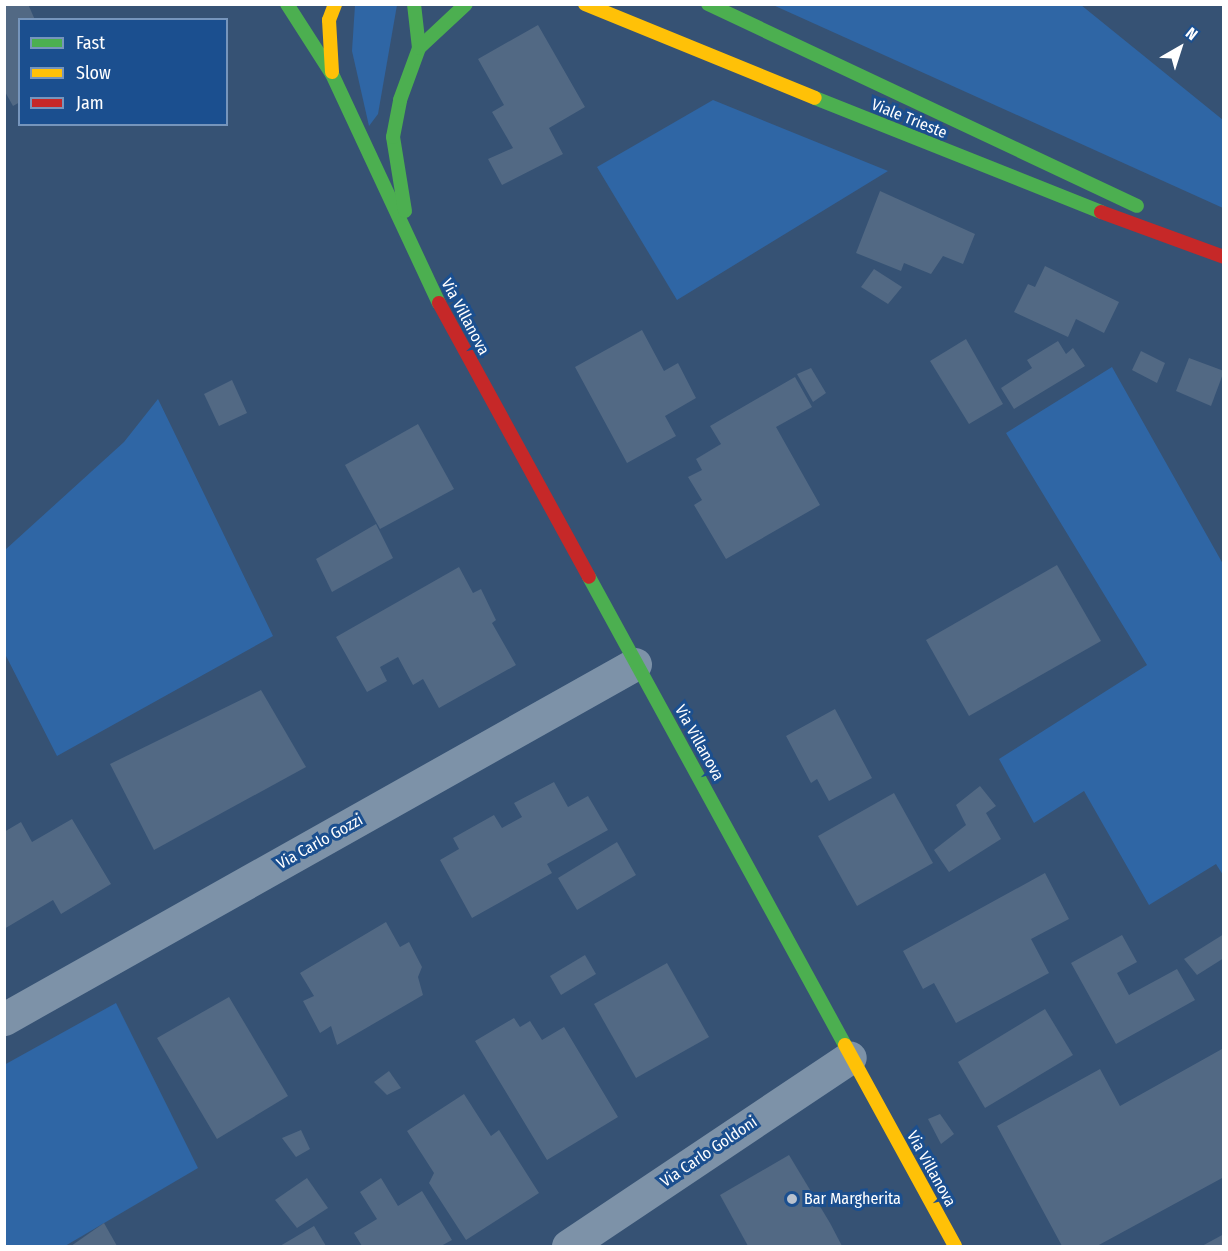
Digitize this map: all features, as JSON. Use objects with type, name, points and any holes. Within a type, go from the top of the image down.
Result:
[{"type":"street","name":"Via Villanova","points":[[287,4],[332,74],[413,255],[849,1057],[956,1246]]},
{"type":"street","name":"Via Villanova","points":[[332,74],[328,20],[335,4]]},
{"type":"street","name":"Via Villanova","points":[[413,255],[393,137],[419,48],[414,4]]},
{"type":"street","points":[[419,48],[466,4]]},
{"type":"street","name":"Viale Trieste","points":[[585,4],[1018,181],[1224,257]]},
{"type":"street","name":"Viale Trieste","points":[[708,4],[748,15],[1068,170],[1224,251]]},
{"type":"street","name":"Via Carlo Gozzi","points":[[4,1019],[636,664]]},
{"type":"street","name":"Via Carlo Goldoni","points":[[568,1246],[849,1057]]},
{"type":"shaded area","points":[[355,5],[397,5],[378,114],[369,126],[352,51]]},
{"type":"shaded area","points":[[773,5],[1081,5],[1223,120],[1223,208]]},
{"type":"shaded area","points":[[713,100],[888,171],[677,300],[597,167]]},
{"type":"shaded area","points":[[1112,367],[1223,564],[1223,875],[1216,864],[1149,905],[1084,791],[1034,823],[999,759],[1147,665],[1006,433]]},
{"type":"shaded area","points":[[158,399],[273,636],[57,756],[5,654],[5,550],[124,442]]},
{"type":"shaded area","points":[[116,1003],[198,1168],[65,1246],[5,1246],[4,1065]]},
{"type":"building","points":[[4,4],[28,4],[34,18],[18,18],[18,103],[13,106],[4,90]]},
{"type":"building","points":[[538,25],[585,107],[549,128],[563,154],[502,185],[488,159],[513,148],[492,112],[504,105],[478,59]]},
{"type":"building","points":[[880,191],[975,234],[963,264],[943,256],[931,274],[904,263],[901,271],[856,253]]},
{"type":"building","points":[[1045,266],[1119,302],[1104,333],[1076,319],[1068,337],[1014,312],[1028,284],[1035,287]]},
{"type":"building","points":[[874,269],[902,287],[888,304],[861,287]]},
{"type":"building","points":[[642,330],[664,371],[678,363],[696,398],[665,416],[676,436],[627,463],[575,367]]},
{"type":"building","points":[[966,339],[1003,404],[969,424],[930,361]]},
{"type":"building","points":[[1058,341],[1066,354],[1073,348],[1085,366],[1014,409],[1001,388],[1032,368],[1027,360]]},
{"type":"building","points":[[1141,351],[1165,363],[1157,383],[1132,370]]},
{"type":"building","points":[[1189,358],[1224,371],[1211,406],[1176,391]]},
{"type":"building","points":[[811,368],[826,393],[813,402],[797,374]]},
{"type":"building","points":[[795,377],[812,407],[776,427],[820,505],[726,559],[694,505],[702,500],[688,477],[702,470],[696,459],[721,444],[710,426]]},
{"type":"building","points":[[232,380],[247,413],[219,426],[204,394]]},
{"type":"building","points":[[418,424],[454,489],[380,529],[345,465]]},
{"type":"building","points":[[376,524],[393,558],[332,592],[316,559]]},
{"type":"building","points":[[1057,565],[1101,641],[969,716],[926,640]]},
{"type":"building","points":[[459,567],[473,593],[481,589],[496,620],[492,623],[516,665],[439,708],[423,679],[413,685],[398,657],[380,667],[387,681],[367,692],[336,637]]},
{"type":"building","points":[[261,690],[306,767],[154,850],[110,764]]},
{"type":"building","points":[[835,709],[872,778],[829,801],[817,779],[811,783],[786,736]]},
{"type":"building","points":[[554,782],[568,807],[588,796],[608,830],[547,864],[552,873],[472,918],[440,860],[459,849],[453,838],[494,815],[502,828],[522,817],[514,803]]},
{"type":"building","points":[[980,786],[996,806],[986,813],[1001,839],[949,872],[934,850],[966,825],[956,805]]},
{"type":"building","points":[[894,793],[933,863],[857,906],[818,836]]},
{"type":"building","points":[[72,819],[111,884],[61,914],[53,900],[4,929],[4,832],[21,822],[32,842]]},
{"type":"building","points":[[617,842],[636,875],[577,910],[558,878]]},
{"type":"building","points":[[1045,873],[1069,919],[1031,939],[1049,973],[956,1023],[934,983],[923,989],[903,951]]},
{"type":"building","points":[[386,922],[400,947],[409,942],[422,967],[418,977],[423,995],[337,1045],[331,1026],[320,1033],[303,1001],[314,996],[300,973]]},
{"type":"building","points":[[1224,934],[1224,958],[1197,975],[1184,959]]},
{"type":"building","points":[[1122,935],[1137,962],[1117,973],[1129,995],[1177,969],[1195,1000],[1116,1044],[1071,963]]},
{"type":"building","points":[[585,955],[596,974],[561,995],[550,976]]},
{"type":"building","points":[[667,963],[709,1037],[636,1078],[594,1004]]},
{"type":"building","points":[[229,997],[288,1096],[217,1139],[157,1038]]},
{"type":"building","points":[[1045,1009],[1073,1055],[985,1108],[958,1062]]},
{"type":"building","points":[[514,1018],[520,1027],[530,1021],[542,1040],[564,1027],[618,1117],[547,1160],[475,1041]]},
{"type":"building","points":[[1222,1049],[1224,1177],[1097,1246],[1062,1246],[997,1126],[1100,1069],[1120,1106]]},
{"type":"building","points":[[389,1071],[401,1088],[387,1095],[374,1082]]},
{"type":"building","points":[[464,1094],[491,1136],[499,1130],[539,1193],[466,1240],[429,1183],[434,1173],[407,1131]]},
{"type":"building","points":[[940,1114],[954,1134],[941,1144],[928,1119]]},
{"type":"building","points":[[301,1130],[310,1149],[296,1157],[282,1138]]},
{"type":"building","points":[[789,1155],[842,1246],[748,1246],[720,1195]]},
{"type":"building","points":[[307,1178],[328,1208],[297,1228],[275,1200]]},
{"type":"building","points":[[381,1178],[398,1206],[422,1191],[452,1240],[441,1246],[362,1246],[354,1233],[377,1219],[360,1192]]},
{"type":"building","points":[[104,1223],[117,1246],[71,1246]]},
{"type":"building","points":[[314,1226],[326,1246],[280,1246]]},
{"type":"building","points":[[1224,1234],[1224,1246],[1202,1246]]},
{"type":"traffic: fast","points":[[287,4],[332,74],[439,303]]},
{"type":"traffic: fast","points":[[414,4],[419,48]]},
{"type":"traffic: fast","points":[[405,211],[393,137],[400,100],[419,48],[466,4]]},
{"type":"traffic: fast","points":[[708,4],[1137,206]]},
{"type":"traffic: fast","points":[[815,98],[1101,212]]},
{"type":"traffic: fast","points":[[589,577],[845,1045]]},
{"type":"traffic: slow","points":[[332,72],[329,20],[335,4]]},
{"type":"traffic: slow","points":[[585,4],[815,98]]},
{"type":"traffic: slow","points":[[845,1045],[955,1246]]},
{"type":"traffic: jam","points":[[1101,212],[1224,257]]},
{"type":"traffic: jam","points":[[439,303],[589,577]]},
{"type":"place","name":"Bar Margherita","points":[[792,1199]]}]
